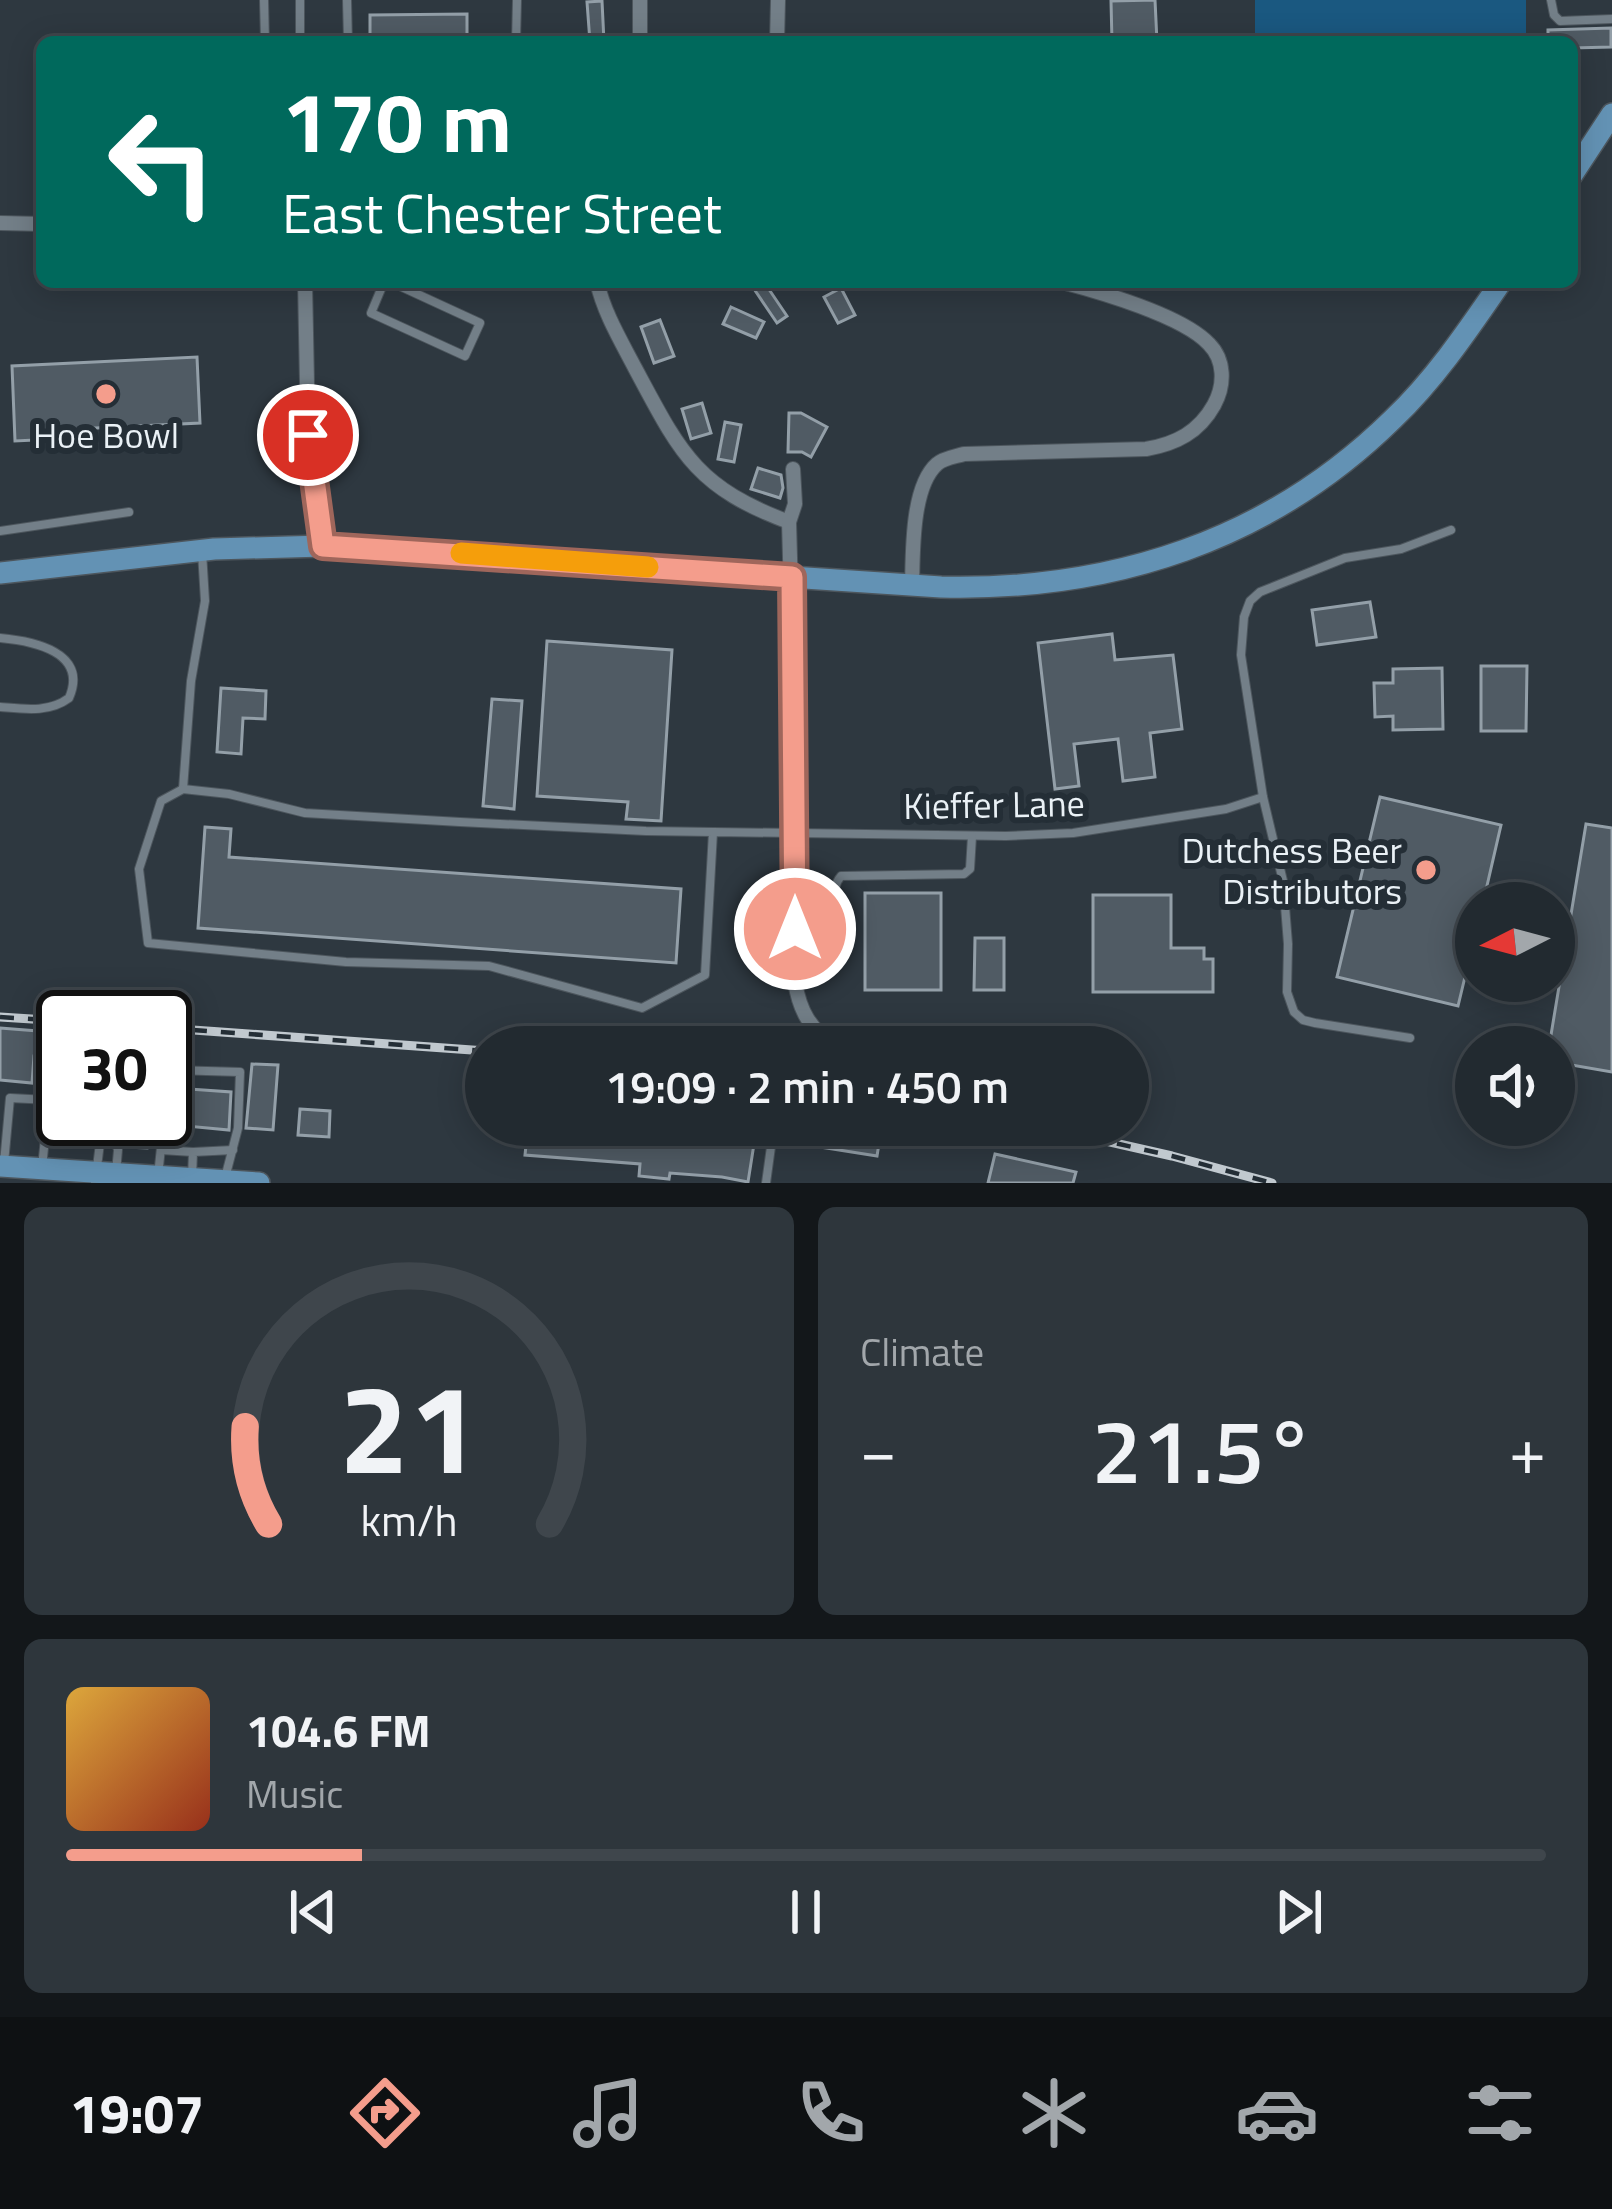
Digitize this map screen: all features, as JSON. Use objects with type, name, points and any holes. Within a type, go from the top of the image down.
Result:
[{"type":"main road","points":[[1578,166],[1612,114]]},
{"type":"main road","points":[[0,573],[202,550],[323,546],[912,586],[998,587],[1081,579],[1171,556],[1247,524],[1319,481],[1394,419],[1438,370],[1497,288]]},
{"type":"main road","points":[[2,1166],[42,1169],[66,1177],[260,1183]]},
{"type":"street","points":[[640,0],[640,36]]},
{"type":"street","points":[[777,36],[778,0]]},
{"type":"street","points":[[0,223],[36,224]]},
{"type":"street","points":[[305,288],[308,435],[323,546]]},
{"type":"street","points":[[599,288],[614,328],[676,444],[695,468],[723,492],[790,522]]},
{"type":"street","points":[[912,586],[922,488],[936,465],[964,454],[1163,446],[1187,436],[1219,397],[1220,360],[1206,340],[1177,323],[1081,288]]},
{"type":"street","points":[[793,469],[795,982],[798,1004],[813,1026]]},
{"type":"lane","points":[[264,0],[265,36]]},
{"type":"lane","points":[[300,0],[301,36]]},
{"type":"lane","points":[[347,0],[348,36]]},
{"type":"lane","points":[[516,36],[517,0]]},
{"type":"lane","points":[[1551,0],[1553,15],[1560,21],[1612,20]]},
{"type":"lane","points":[[385,288],[371,314],[465,356],[480,323],[401,288]]},
{"type":"lane","points":[[0,531],[129,512]]},
{"type":"lane","points":[[1410,1038],[1315,1023],[1294,1012],[1287,992],[1283,881],[1263,797],[1241,655],[1244,617],[1250,601],[1261,592],[1345,558],[1401,549],[1451,530]]},
{"type":"lane","points":[[202,550],[205,601],[191,681],[183,789],[160,801],[139,869],[148,943],[346,962],[489,966],[642,1008],[705,975],[713,832]]},
{"type":"lane","points":[[0,638],[52,650],[72,670],[74,679],[69,698],[52,708],[0,707]]},
{"type":"lane","name":"Kieffer Lane","points":[[183,789],[229,794],[305,813],[646,832],[972,836],[1073,833],[1226,809],[1263,797]]},
{"type":"lane","points":[[795,929],[827,926],[833,920],[835,883],[841,876],[964,874],[970,869],[972,836]]},
{"type":"lane","points":[[192,1071],[240,1072],[238,1128],[220,1181]]},
{"type":"lane","points":[[2,1166],[10,1098],[36,1099]]},
{"type":"lane","points":[[42,1169],[44,1146]]},
{"type":"lane","points":[[100,1146],[102,1176]]},
{"type":"lane","points":[[102,1176],[117,1146]]},
{"type":"lane","points":[[158,1179],[161,1146]]},
{"type":"lane","points":[[766,1183],[771,1146]]},
{"type":"lane","points":[[161,1150],[233,1150]]},
{"type":"lane","points":[[191,1178],[194,1152]]},
{"type":"shaded area","points":[[1255,0],[1526,0],[1526,36],[1255,36]]},
{"type":"building","points":[[1155,0],[1157,36],[1112,36],[1111,1]]},
{"type":"building","points":[[602,1],[604,36],[590,36],[587,2]]},
{"type":"building","points":[[467,14],[467,36],[370,36],[370,15]]},
{"type":"building","points":[[1611,28],[1611,47],[1578,48],[1578,36],[1548,36],[1548,30]]},
{"type":"building","points":[[768,288],[787,316],[777,323],[754,289]]},
{"type":"building","points":[[841,288],[855,315],[838,323],[824,297]]},
{"type":"building","points":[[731,307],[764,322],[756,338],[723,324]]},
{"type":"building","points":[[660,320],[674,356],[654,363],[641,327]]},
{"type":"building","name":"Hoe Bowl","points":[[197,357],[200,423],[76,429],[76,438],[15,441],[12,366]]},
{"type":"building","points":[[702,403],[711,433],[691,439],[682,409]]},
{"type":"building","points":[[789,413],[801,413],[827,427],[811,457],[788,452]]},
{"type":"building","points":[[725,422],[741,425],[734,462],[718,459]]},
{"type":"building","points":[[758,468],[781,475],[780,498],[751,489]]},
{"type":"building","points":[[1370,602],[1376,637],[1317,645],[1312,610]]},
{"type":"building","points":[[1112,634],[1115,660],[1173,655],[1182,729],[1150,733],[1155,777],[1123,781],[1118,739],[1074,744],[1079,786],[1055,789],[1038,643]]},
{"type":"building","points":[[547,641],[672,650],[661,821],[626,819],[628,802],[537,796]]},
{"type":"building","points":[[1481,666],[1527,666],[1526,731],[1481,731]]},
{"type":"building","points":[[1442,668],[1443,729],[1393,730],[1393,716],[1375,717],[1374,683],[1393,683],[1393,669]]},
{"type":"building","points":[[221,688],[266,691],[265,719],[243,718],[241,754],[217,752]]},
{"type":"building","points":[[492,699],[522,701],[514,809],[483,806]]},
{"type":"building","name":"Dutchess Beer Distributors","points":[[1380,797],[1501,825],[1488,882],[1455,882],[1458,1006],[1337,977]]},
{"type":"building","points":[[1586,824],[1612,828],[1612,1072],[1575,1066],[1575,1026],[1552,1026],[1556,1002],[1575,1002],[1575,890]]},
{"type":"building","points":[[205,827],[231,829],[229,857],[681,889],[676,963],[198,928]]},
{"type":"building","points":[[865,893],[941,893],[941,990],[865,990]]},
{"type":"building","points":[[1093,895],[1171,895],[1171,948],[1204,948],[1204,959],[1213,959],[1213,992],[1093,992]]},
{"type":"building","points":[[975,938],[1004,938],[1004,990],[974,990]]},
{"type":"building","points":[[0,1028],[36,1031],[32,1083],[0,1080]]},
{"type":"building","points":[[252,1064],[278,1065],[273,1130],[246,1128]]},
{"type":"building","points":[[192,1089],[231,1092],[229,1130],[192,1127]]},
{"type":"building","points":[[300,1109],[330,1111],[329,1137],[298,1135]]},
{"type":"building","points":[[526,1146],[754,1146],[748,1182],[670,1173],[669,1179],[639,1176],[640,1164],[525,1155]]},
{"type":"building","points":[[814,1146],[879,1146],[877,1156]]},
{"type":"building","points":[[995,1154],[1076,1172],[1073,1183],[988,1183]]},
{"type":"railway","points":[[0,1017],[36,1019]]},
{"type":"railway","points":[[192,1030],[465,1049]]},
{"type":"railway","points":[[1128,1146],[1272,1183]]},
{"type":"slow traffic","points":[[461,553],[648,567]]},
{"type":"place","name":"Hoe Bowl","points":[[106,394]]},
{"type":"place","name":"Dutchess Beer Distributors","points":[[1426,870]]},
{"type":"route","points":[[308,435],[323,546],[792,577],[795,929]]}]
